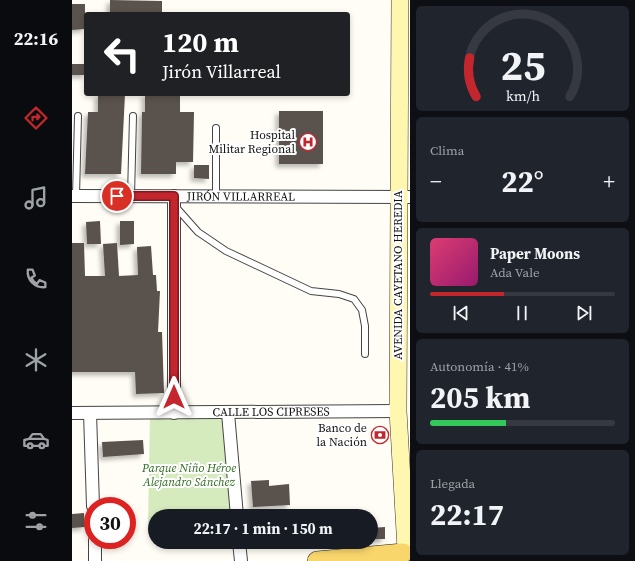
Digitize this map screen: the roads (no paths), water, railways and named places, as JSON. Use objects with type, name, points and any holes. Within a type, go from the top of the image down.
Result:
[{"type":"main road","name":"AVENIDA CAYETANO HEREDIA","points":[[400,0],[404,197],[398,411],[405,552]]},
{"type":"main road","points":[[317,561],[405,552]]},
{"type":"street","name":"JIRÓN VILLARREAL","points":[[74,196],[131,196],[174,200],[216,197],[404,197]]},
{"type":"street","points":[[174,200],[174,413]]},
{"type":"street","name":"CALLE LOS CIPRESES","points":[[72,413],[398,411]]},
{"type":"street","points":[[228,412],[236,509]]},
{"type":"street","points":[[90,413],[93,497]]},
{"type":"street","points":[[94,549],[95,561]]},
{"type":"street","points":[[240,549],[241,561]]},
{"type":"lane","points":[[74,196],[78,116]]},
{"type":"lane","points":[[131,196],[133,116]]},
{"type":"lane","points":[[216,128],[216,197]]},
{"type":"lane","points":[[174,200],[198,232],[226,251],[312,291],[339,294],[354,299],[362,310],[365,326],[365,354]]},
{"type":"place","name":"Hospital Militar Regional","points":[[308,142]]},
{"type":"place","name":"Banco de la Nación","points":[[380,435]]},
{"type":"park label","name":"Parque Niño Héroe Alejandro Sánchez","points":[[189,475]]}]
